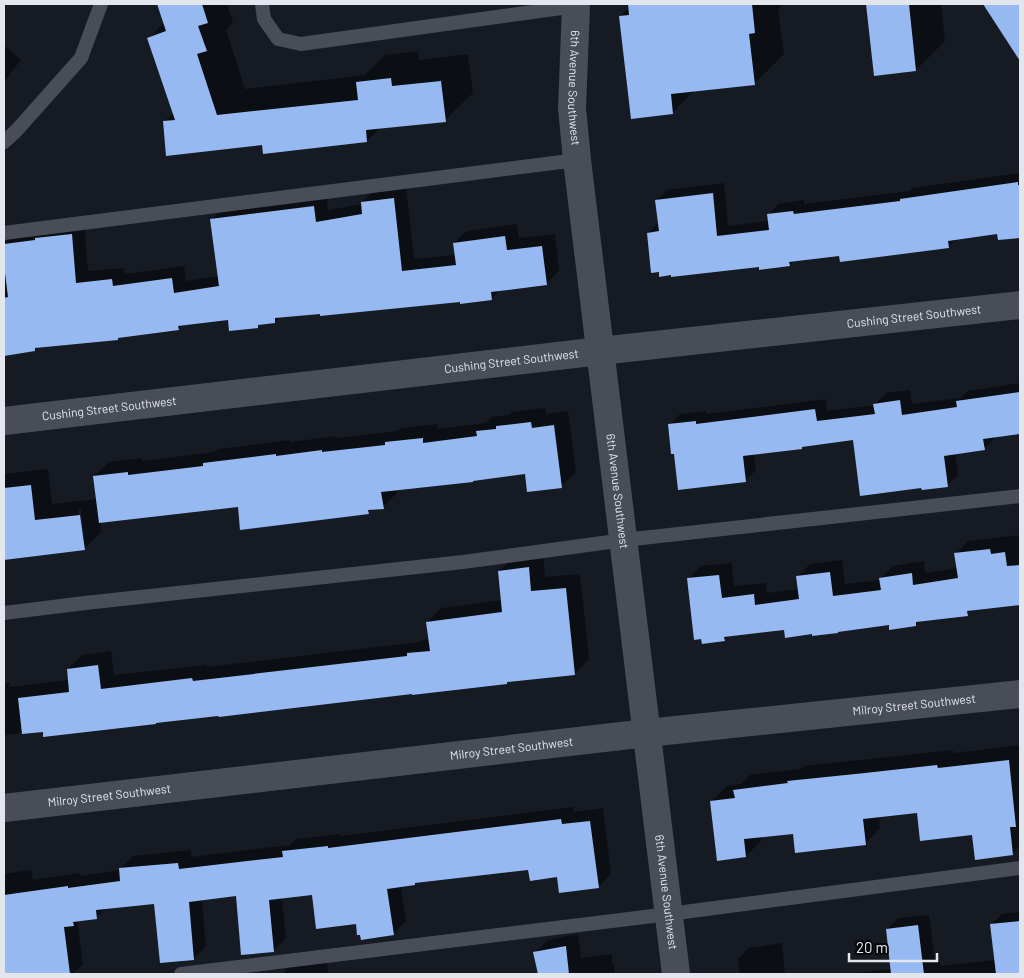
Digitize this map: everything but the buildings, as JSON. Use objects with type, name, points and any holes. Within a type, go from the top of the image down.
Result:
[{"type":"street","name":"6th Avenue Southwest","points":[[576,6],[572,108],[676,974]]},
{"type":"street","name":"Cushing Street Southwest","points":[[4,420],[600,351],[1020,305]]},
{"type":"street","name":"Milroy Street Southwest","points":[[4,808],[647,733],[1020,694]]},
{"type":"lane","points":[[4,142],[81,58],[102,4]]},
{"type":"lane","points":[[262,4],[264,19],[278,39],[301,44],[576,6]]},
{"type":"lane","points":[[4,233],[578,160]]},
{"type":"lane","points":[[4,613],[463,562],[624,540],[1020,496]]},
{"type":"lane","points":[[181,974],[669,914],[1020,868]]}]
